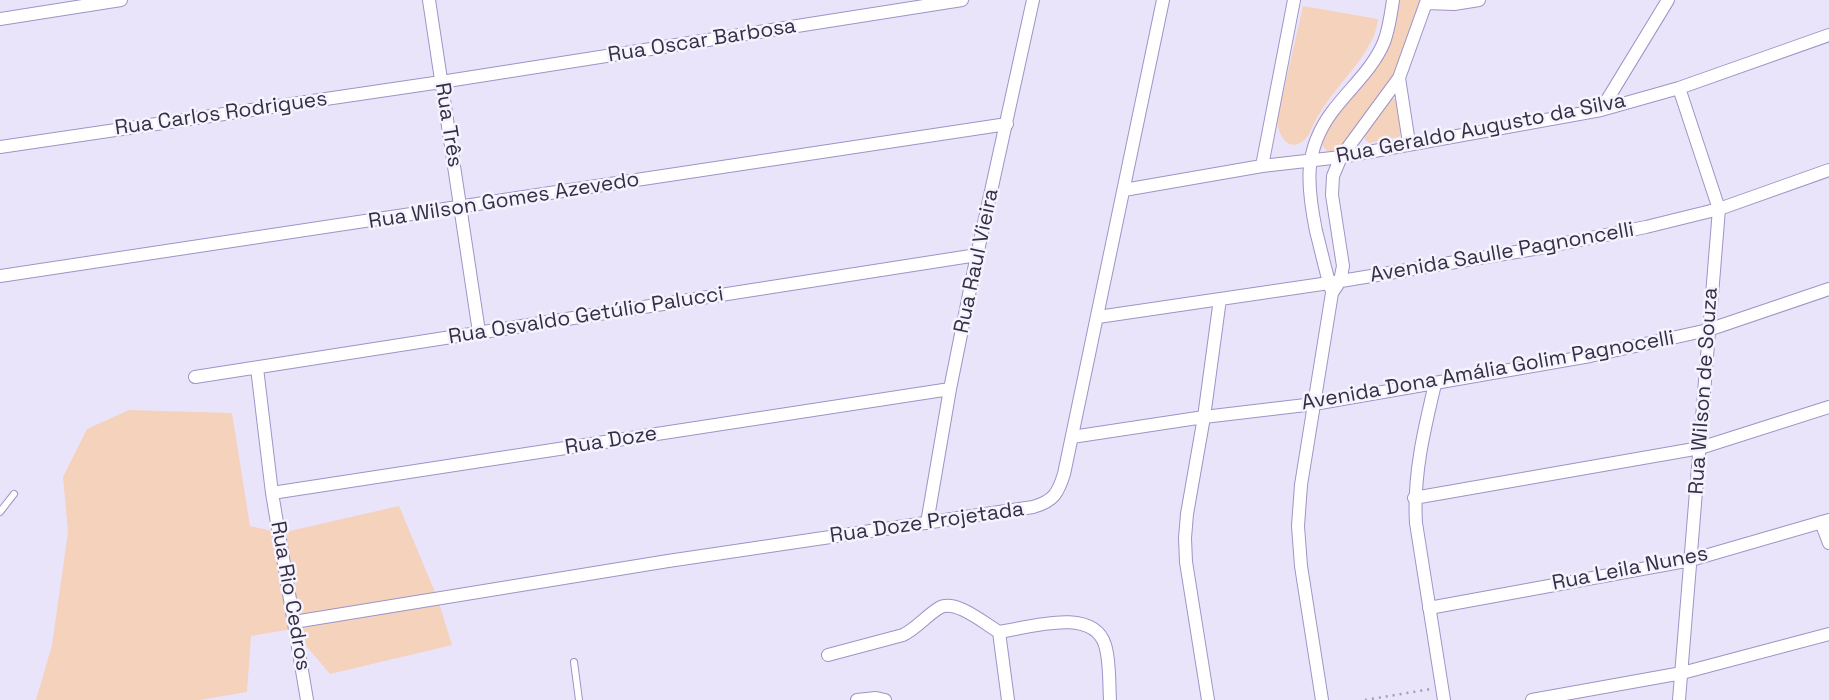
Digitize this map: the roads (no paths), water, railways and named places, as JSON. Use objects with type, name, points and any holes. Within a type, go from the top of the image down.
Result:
[{"type":"street","points":[[0,19],[121,0]]},
{"type":"street","name":"Rua Três","points":[[429,0],[479,332]]},
{"type":"street","name":"Rua Oscar Barbosa","points":[[441,82],[962,0]]},
{"type":"street","name":"Rua Raul Vieira","points":[[927,523],[950,389],[1033,0]]},
{"type":"street","name":"Rua Doze Projetada","points":[[294,622],[1045,503],[1059,488],[1072,436],[1163,0]]},
{"type":"street","points":[[1262,166],[1294,0]]},
{"type":"street","points":[[1334,286],[1325,270],[1311,204],[1308,179],[1310,160],[1317,138],[1331,114],[1372,63],[1384,42],[1393,0]]},
{"type":"street","points":[[1322,700],[1301,566],[1298,526],[1301,485],[1334,286],[1343,266],[1332,195],[1333,176],[1341,157],[1399,78],[1427,2],[1454,4],[1479,0]]},
{"type":"street","points":[[1601,110],[1668,0]]},
{"type":"street","name":"Rua Geraldo Augusto da Silva","points":[[1124,190],[1262,166],[1341,157],[1601,110],[1679,88],[1829,36]]},
{"type":"street","points":[[1399,78],[1409,144]]},
{"type":"street","name":"Rua Carlos Rodrigues","points":[[0,147],[441,82]]},
{"type":"street","name":"Rua Wilson de Souza","points":[[1679,88],[1719,209],[1679,700]]},
{"type":"street","name":"Rua Wilson Gomes Azevedo","points":[[0,276],[1007,124]]},
{"type":"street","name":"Avenida Saulle Pagnoncelli","points":[[1097,317],[1334,286],[1646,227],[1719,209],[1829,170]]},
{"type":"street","name":"Rua Osvaldo Getúlio Palucci","points":[[195,377],[977,256]]},
{"type":"street","name":"Avenida Dona Amália Golim Pagnocelli","points":[[1072,436],[1314,404],[1590,356],[1708,331],[1829,289]]},
{"type":"street","points":[[1208,700],[1186,562],[1185,538],[1186,514],[1204,417],[1220,299]]},
{"type":"street","name":"Rua Rio Cedros","points":[[257,368],[272,493],[307,700]]},
{"type":"street","points":[[1434,384],[1414,498],[1443,694]]},
{"type":"street","name":"Rua Doze","points":[[272,493],[950,389]]},
{"type":"street","points":[[1414,498],[1700,448],[1829,407]]},
{"type":"street","points":[[1825,521],[1829,543]]},
{"type":"street","name":"Rua Leila Nunes","points":[[1429,608],[1691,560],[1825,521]]},
{"type":"street","points":[[828,655],[913,631],[944,606],[962,609],[999,632],[1065,621],[1081,622],[1101,635],[1106,646],[1111,700]]},
{"type":"street","points":[[999,632],[1008,700]]},
{"type":"street","points":[[1532,700],[1682,673],[1829,634]]},
{"type":"street","points":[[857,700],[880,699]]},
{"type":"lane","points":[[0,512],[14,494]]},
{"type":"lane","points":[[574,662],[579,700]]}]
